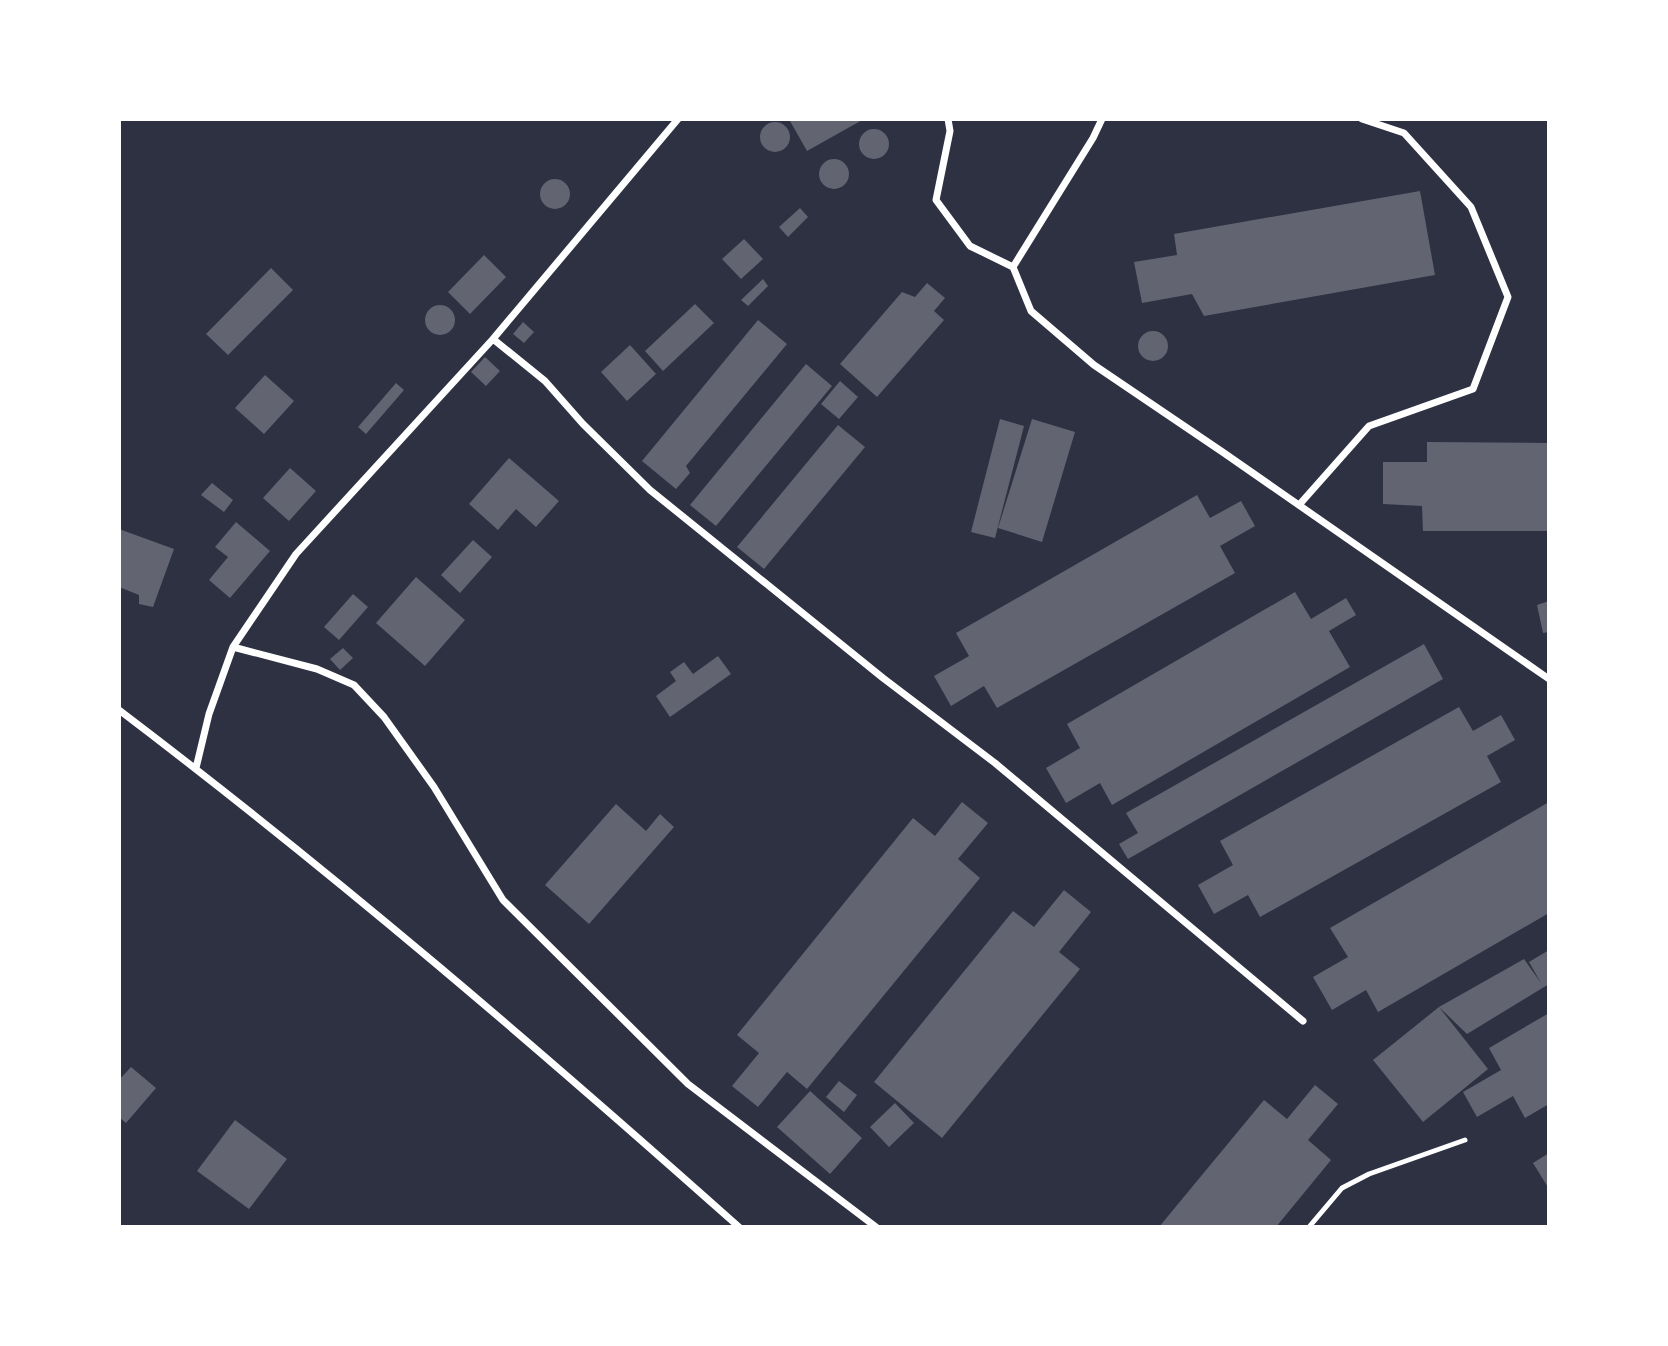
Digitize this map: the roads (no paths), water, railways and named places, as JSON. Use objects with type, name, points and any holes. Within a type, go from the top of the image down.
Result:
[{"type":"street","points":[[196,768],[209,714],[233,647],[296,554],[493,339],[678,119]]},
{"type":"street","points":[[948,119],[950,131],[936,200],[970,246],[1013,267],[1031,311],[1094,365],[1549,679]]},
{"type":"street","points":[[1013,267],[1102,119]]},
{"type":"street","points":[[1299,505],[1368,426],[1473,389],[1508,297],[1471,207],[1404,133],[1362,119]]},
{"type":"street","points":[[493,339],[545,381],[583,424],[650,490],[883,678],[995,763],[1303,1021]]},
{"type":"street","points":[[233,647],[317,668],[354,685],[384,717],[434,787],[503,900],[688,1084],[876,1227]]},
{"type":"street","points":[[119,710],[196,768],[502,1017],[739,1227]]},
{"type":"lane","points":[[1309,1227],[1342,1188],[1369,1174],[1465,1140]]}]
